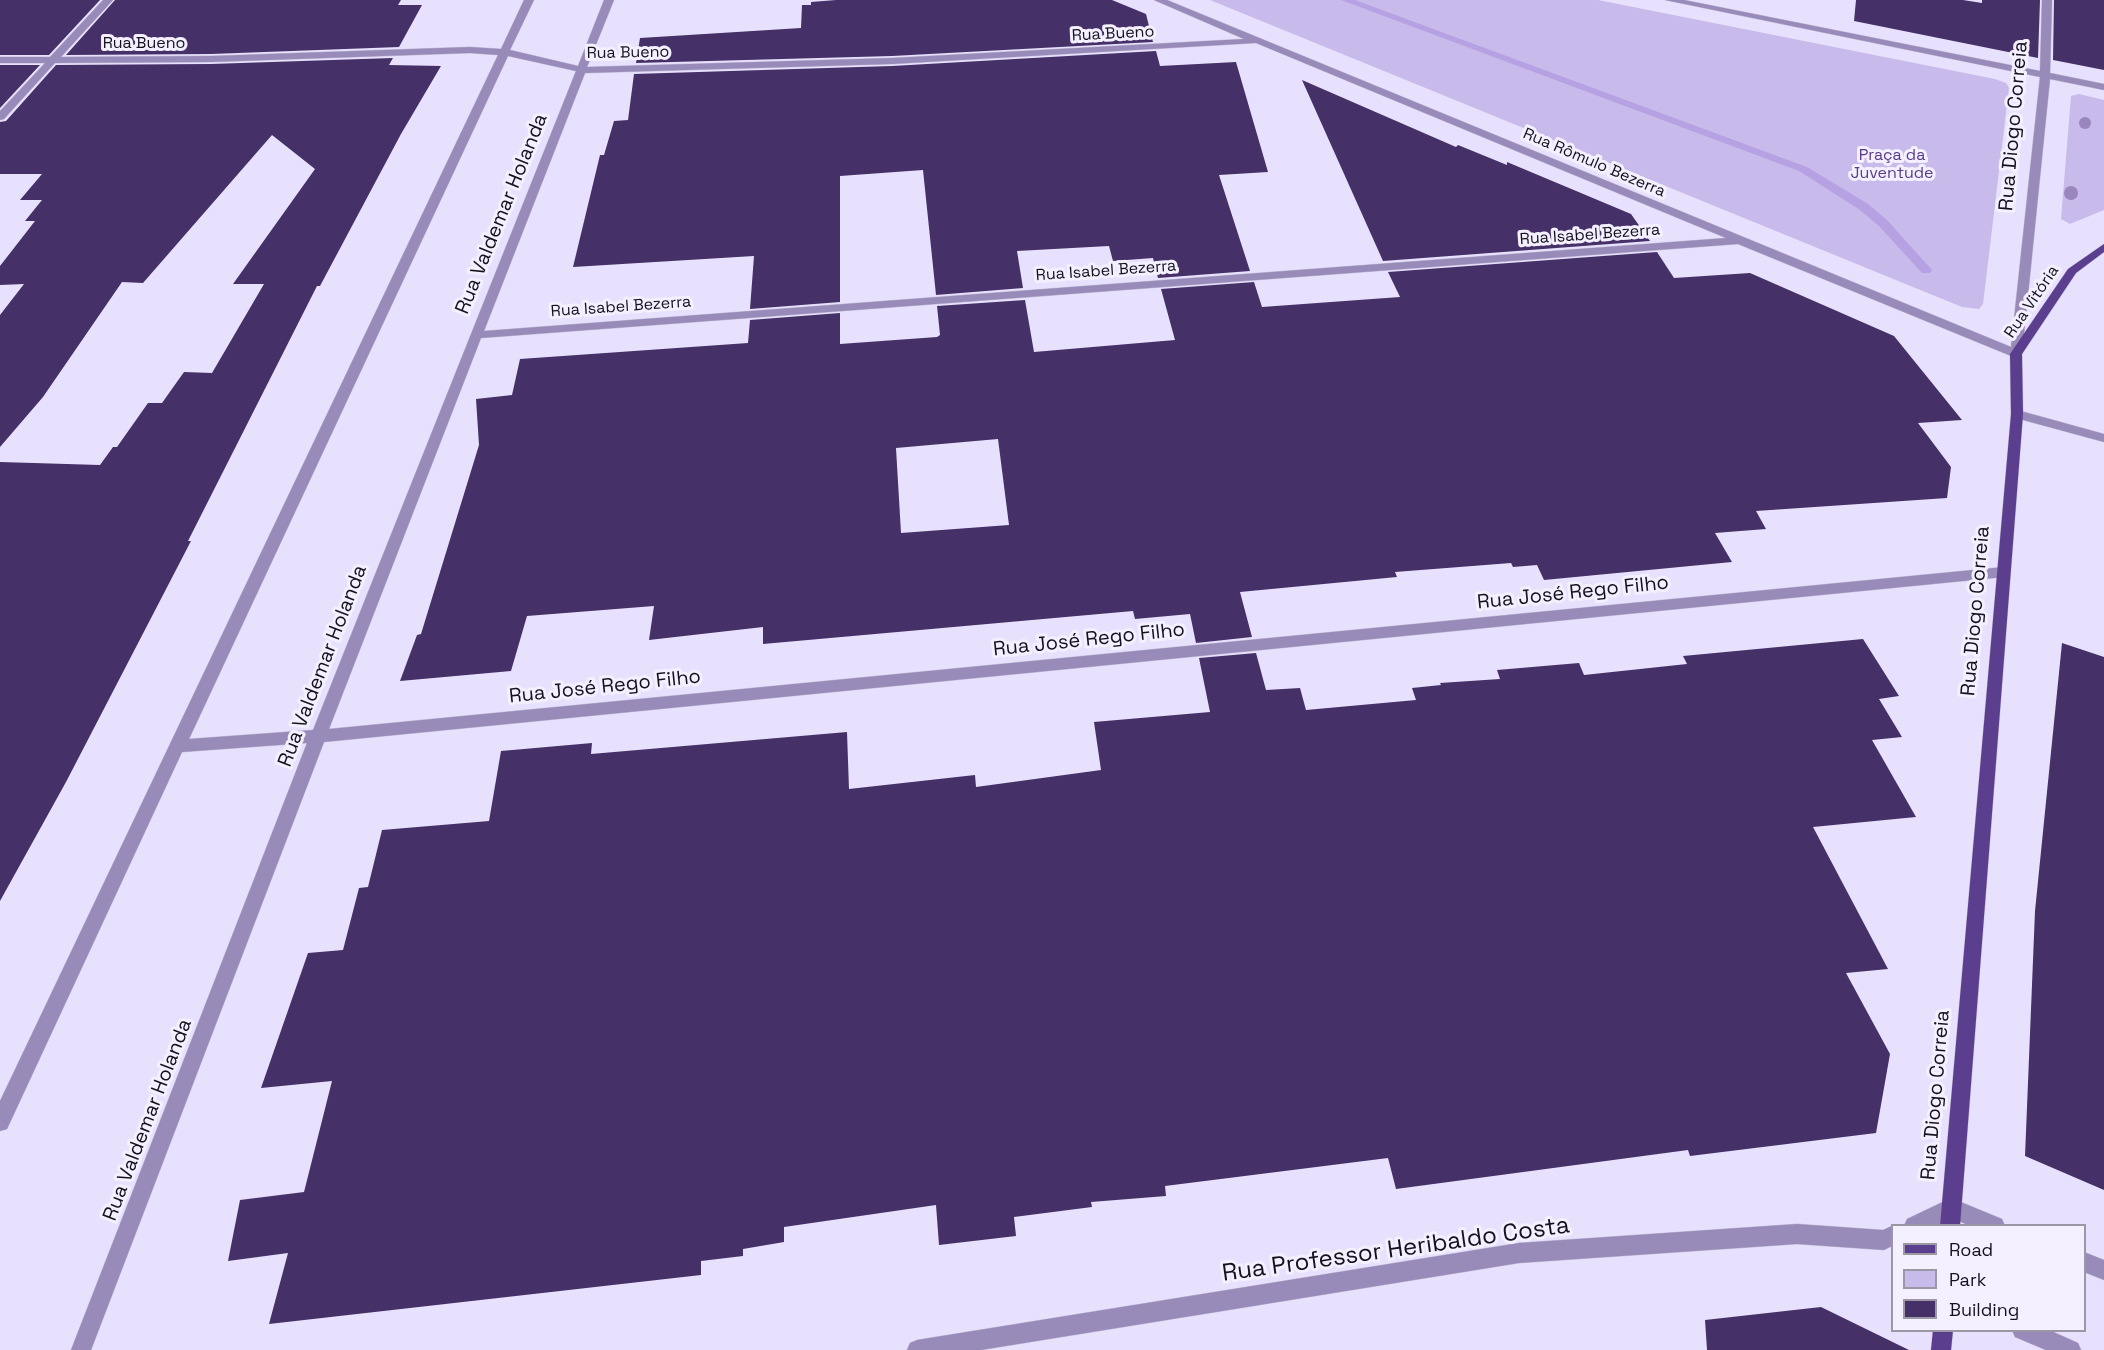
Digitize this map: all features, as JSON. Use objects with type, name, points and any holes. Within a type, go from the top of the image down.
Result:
[{"type":"main road","name":"Rua Vitória","points":[[2016,354],[2072,271],[2104,248]]},
{"type":"main road","name":"Rua Diogo Correia","points":[[1950,1217],[2017,414],[2016,354]]},
{"type":"main road","points":[[1941,1350],[1943,1332]]},
{"type":"street","points":[[0,117],[108,0]]},
{"type":"street","points":[[0,1122],[529,0]]},
{"type":"street","name":"Rua Valdemar Holanda","points":[[81,1350],[318,736],[609,0]]},
{"type":"street","name":"Rua Rômulo Bezerra","points":[[1159,0],[2016,354]]},
{"type":"street","points":[[1670,0],[2104,87]]},
{"type":"street","name":"Rua Diogo Correia","points":[[2016,354],[2045,75],[2047,0]]},
{"type":"street","name":"Rua Bueno","points":[[0,60],[211,59],[470,51],[504,52],[583,70],[892,61],[1257,41]]},
{"type":"street","name":"Rua Isabel Bezerra","points":[[476,335],[1738,241]]},
{"type":"street","points":[[2017,414],[2104,438]]},
{"type":"street","name":"Rua José Rego Filho","points":[[178,746],[318,736],[2004,572]]},
{"type":"street","points":[[1922,1224],[1950,1217],[1985,1224]]},
{"type":"street","name":"Rua Professor Heribaldo Costa","points":[[917,1350],[1519,1253],[1797,1234],[1890,1241]]},
{"type":"street","points":[[2086,1262],[2104,1270]]},
{"type":"street","points":[[2027,1332],[2071,1350]]},
{"type":"green space","name":"Praça da Juventude","points":[[1210,0],[1598,0],[2006,83],[2009,88],[1983,304],[1979,309],[1962,307]]},
{"type":"green space","points":[[2079,94],[2104,100],[2104,210],[2070,224],[2061,219],[2071,96]]},
{"type":"building","points":[[0,0],[100,0],[49,55],[0,55]]},
{"type":"building","points":[[115,0],[401,0],[398,5],[422,5],[399,47],[211,54],[66,55]]},
{"type":"building","points":[[836,0],[1112,0],[1146,14],[1153,42],[892,56],[636,63],[640,38],[801,28],[802,5]]},
{"type":"building","points":[[1856,0],[1963,0],[1982,3],[1982,0],[2040,0],[2038,58],[1854,21]]},
{"type":"building","points":[[2054,0],[2104,0],[2104,70],[2053,60]]},
{"type":"building","points":[[1156,51],[1160,66],[1236,62],[1268,172],[1219,175],[1250,271],[1158,278],[1153,258],[1113,261],[1109,246],[1017,251],[1023,288],[936,295],[923,170],[840,176],[840,302],[750,309],[754,256],[573,267],[600,155],[604,155],[614,121],[628,120],[634,74],[892,66]]},
{"type":"building","points":[[393,58],[389,65],[441,66],[401,134],[320,286],[317,286],[188,541],[191,541],[66,782],[0,901],[0,462],[100,465],[113,447],[117,447],[148,403],[162,403],[184,372],[212,373],[264,284],[233,284],[315,169],[272,135],[143,283],[122,282],[43,397],[0,447],[0,315],[24,284],[0,285],[0,266],[35,221],[25,221],[42,200],[20,200],[42,174],[0,174],[0,122],[6,121],[56,65],[211,64]]},
{"type":"building","points":[[0,65],[40,65],[0,108]]},
{"type":"building","points":[[1302,80],[1456,147],[1458,145],[1507,165],[1507,162],[1631,214],[1650,241],[1383,261]]},
{"type":"building","points":[[1657,252],[1674,278],[1750,273],[1894,336],[1962,420],[1918,423],[1951,467],[1947,498],[1756,511],[1766,529],[1715,533],[1732,562],[1544,580],[1537,565],[1513,567],[1511,563],[1395,572],[1397,577],[1240,592],[1252,637],[1196,643],[1190,614],[1135,619],[1133,611],[763,644],[763,627],[649,640],[654,606],[527,616],[511,671],[400,681],[417,635],[421,634],[479,445],[476,399],[512,395],[520,359],[748,343],[750,320],[840,313],[840,344],[937,337],[940,335],[937,306],[1025,300],[1034,352],[1175,340],[1161,289],[1254,282],[1262,307],[1400,297],[1388,272]],"holes":[[[998,439],[1009,525],[901,533],[896,448]]]},
{"type":"building","points":[[1863,639],[1899,696],[1879,699],[1902,737],[1872,740],[1916,817],[1813,827],[1888,969],[1846,973],[1890,1054],[1876,1133],[1690,1156],[1688,1150],[1396,1189],[1388,1158],[1165,1186],[1166,1196],[1091,1202],[1092,1207],[1014,1217],[1016,1236],[939,1245],[936,1205],[784,1227],[784,1242],[743,1249],[743,1256],[701,1261],[701,1275],[269,1324],[288,1253],[228,1261],[240,1200],[304,1192],[332,1081],[261,1088],[308,953],[343,950],[359,888],[368,887],[382,830],[489,821],[501,751],[592,743],[591,754],[847,732],[849,789],[975,775],[976,787],[1101,770],[1094,722],[1210,712],[1199,658],[1256,653],[1266,690],[1300,688],[1306,710],[1416,700],[1412,688],[1441,685],[1440,683],[1500,679],[1497,670],[1579,663],[1584,675],[1687,664],[1683,656]]},
{"type":"building","points":[[2062,643],[2104,657],[2104,1190],[2025,1156],[2035,911]]},
{"type":"building","points":[[1821,1307],[1909,1350],[1707,1350],[1705,1320]]},
{"type":"waterway","points":[[1346,0],[1803,169],[1864,207],[1883,223],[1926,270]]}]
